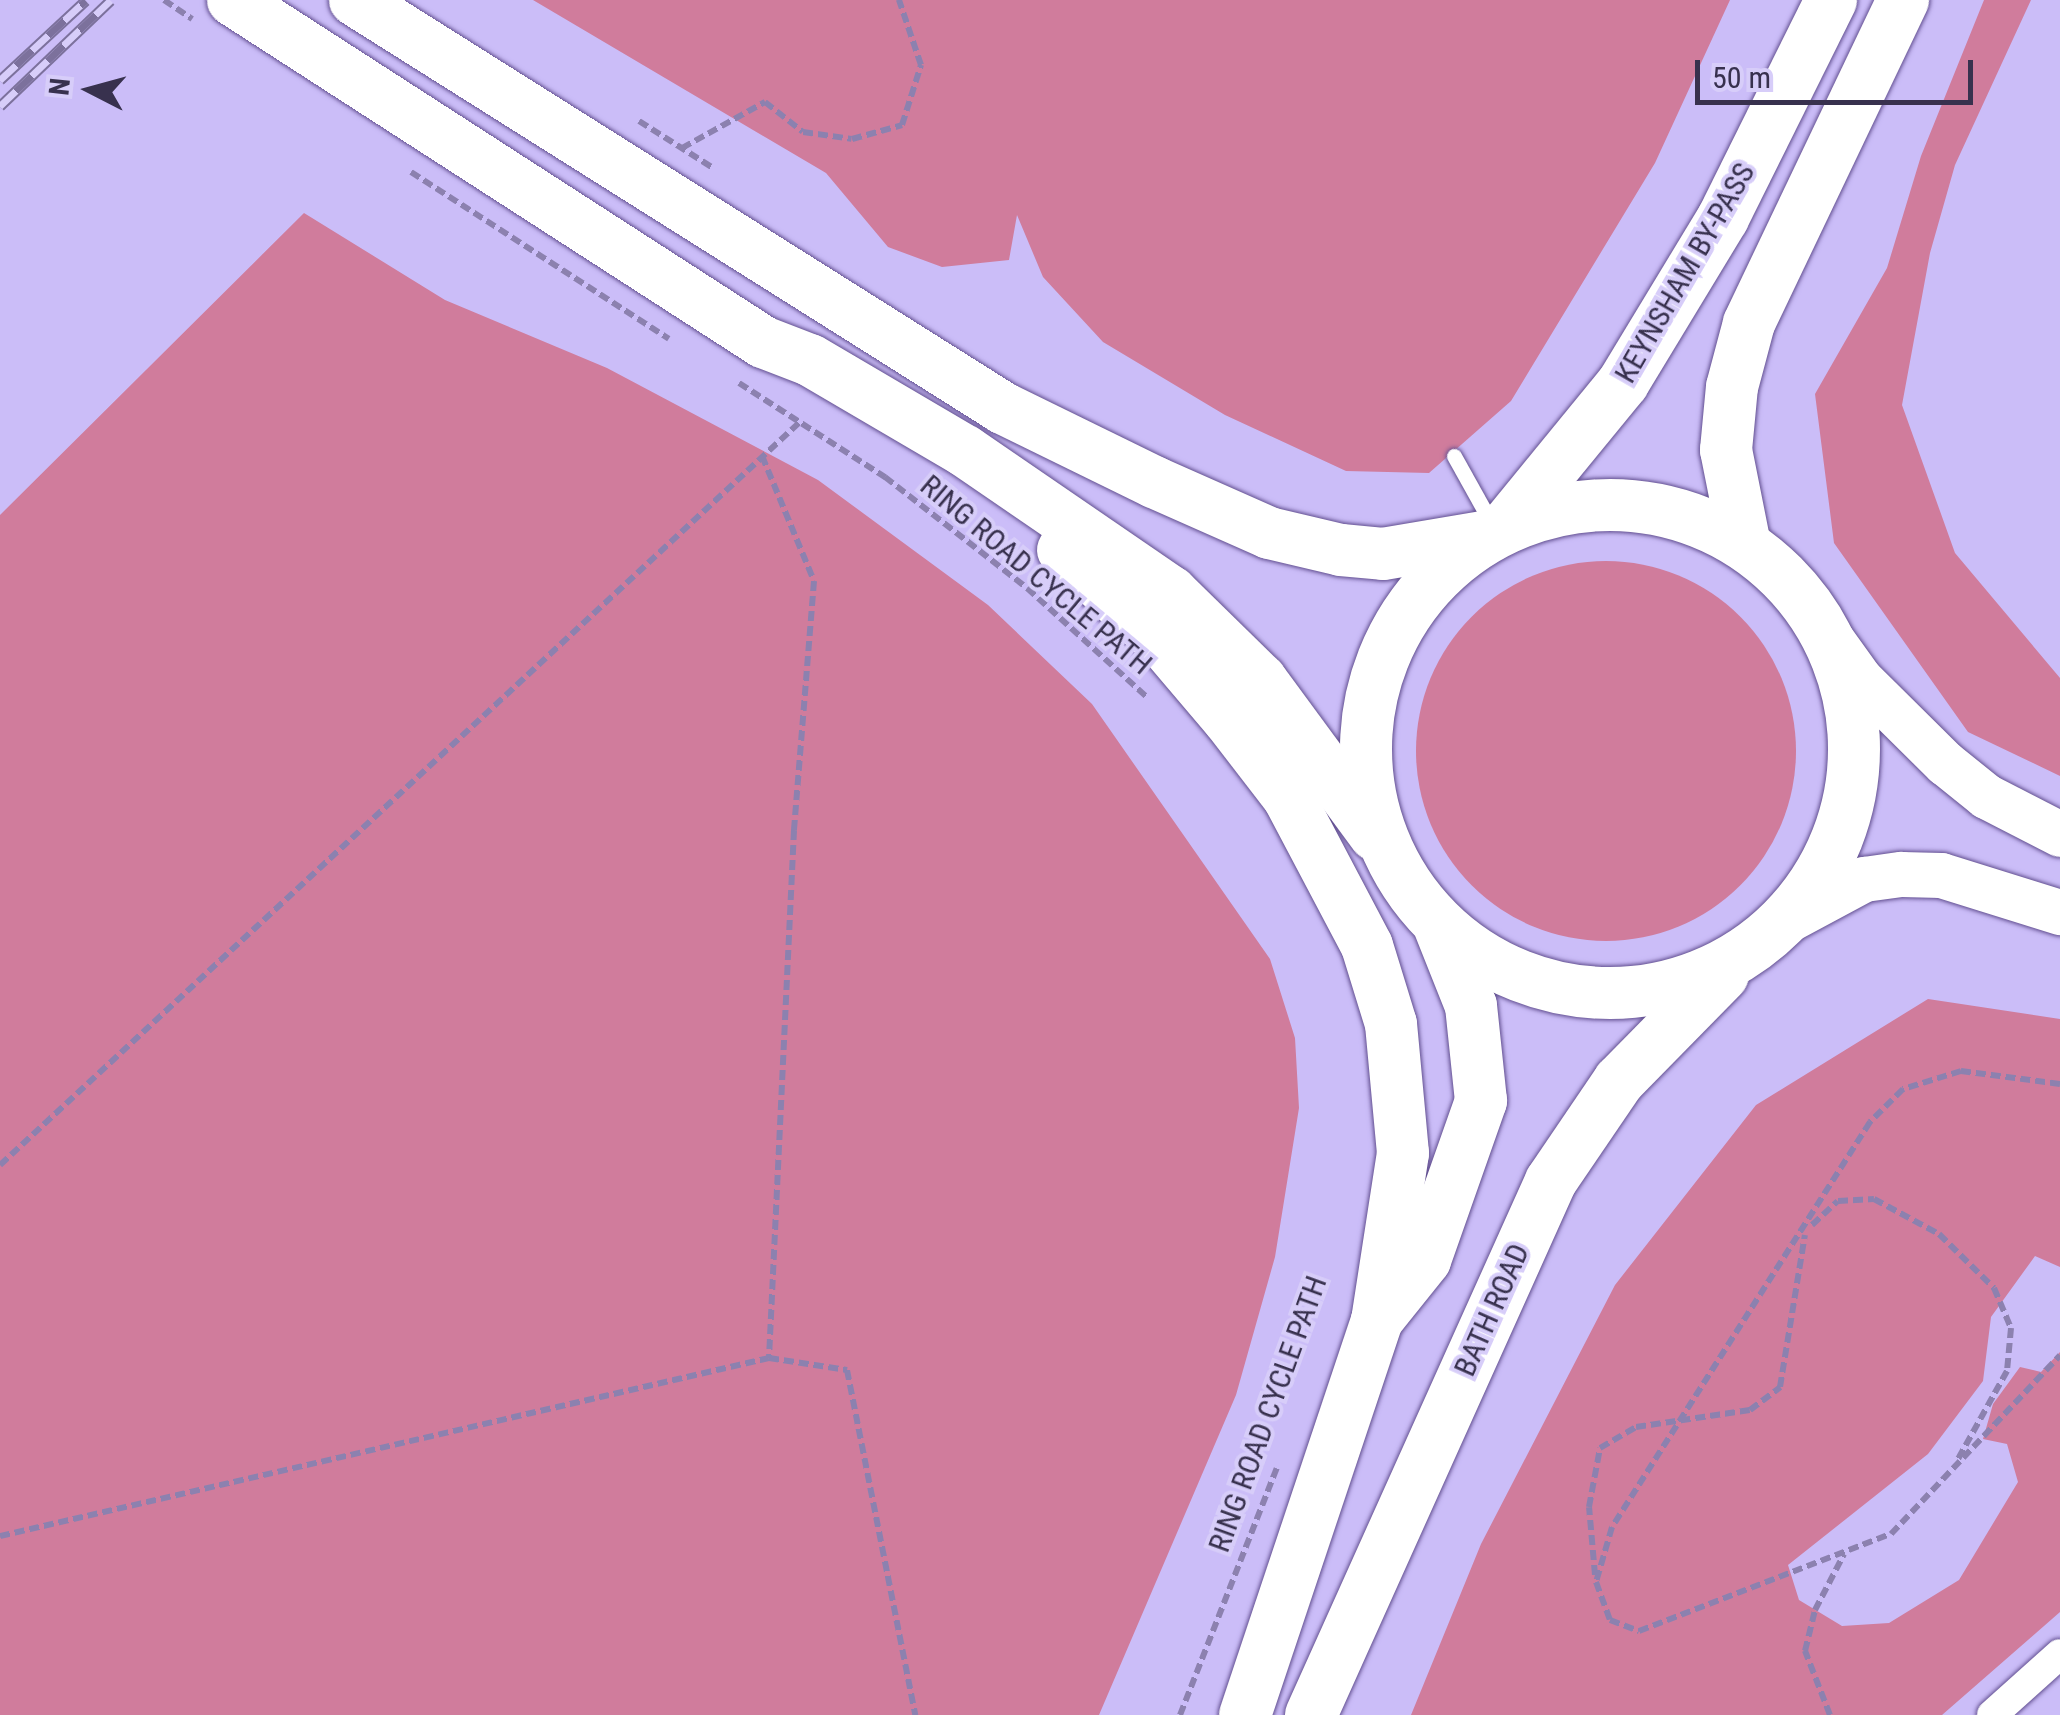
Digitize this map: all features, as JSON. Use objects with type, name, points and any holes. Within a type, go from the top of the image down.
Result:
[{"type":"highway","points":[[234,0],[763,342],[810,360],[1037,497],[1215,629],[1261,680],[1440,927],[1471,1006],[1481,1102],[1426,1260],[1377,1320]]},
{"type":"highway","name":"BATH ROAD","points":[[355,0],[1003,408],[1269,533],[1341,550],[1383,554],[1496,531],[1588,504],[1638,505],[1716,528],[1745,544],[1782,575],[1812,612],[1844,681],[1854,763],[1834,846],[1765,937],[1652,1042],[1551,1181],[1312,1715]]},
{"type":"highway","name":"KEYNSHAM BY-PASS","points":[[1496,531],[1623,383],[1723,218],[1831,0]]},
{"type":"highway","points":[[1745,544],[1726,450],[1732,388],[1749,324],[1904,0]]},
{"type":"highway","points":[[810,360],[944,455],[1100,582],[1180,661],[1289,798],[1366,946],[1391,1024],[1403,1153],[1377,1320],[1245,1715]]},
{"type":"highway","points":[[1385,848],[1366,740],[1374,692],[1387,653],[1445,570],[1496,531]]},
{"type":"highway","points":[[1440,927],[1514,976],[1582,993],[1662,989],[1765,937]]},
{"type":"main road","points":[[1812,612],[1860,678],[1945,763],[1986,796],[2060,834]]},
{"type":"main road","points":[[1765,937],[1864,879],[1900,874],[1942,875],[2060,912]]},
{"type":"street","points":[[1992,1715],[2060,1654]]},
{"type":"lane","points":[[1454,456],[1496,531]]},
{"type":"path","points":[[682,148],[765,102],[803,132],[852,139],[902,124],[921,65],[899,0]]},
{"type":"path","points":[[402,166],[687,350]]},
{"type":"path","name":"RING ROAD CYCLE PATH","points":[[735,381],[801,421],[1027,588],[1151,701]]},
{"type":"path","points":[[0,1166],[801,421]]},
{"type":"path","points":[[762,456],[814,581],[794,830],[769,1358]]},
{"type":"path","points":[[1596,1582],[1612,1527],[1805,1232],[1870,1122],[1904,1089],[1961,1071],[2060,1084]]},
{"type":"path","points":[[1955,1466],[2008,1370],[2011,1328],[1994,1288],[1939,1234],[1874,1199],[1838,1201],[1805,1232],[1780,1388],[1750,1410],[1636,1428],[1600,1448],[1589,1507],[1596,1582],[1610,1620],[1640,1631],[1892,1534],[2060,1355]]},
{"type":"path","points":[[0,1536],[769,1358],[846,1370],[915,1715]]},
{"type":"path","name":"RING ROAD CYCLE PATH","points":[[1180,1715],[1280,1461]]},
{"type":"path","points":[[1830,1715],[1804,1652],[1815,1610],[1845,1553]]},
{"type":"shaded area","points":[[533,0],[1730,0],[1655,163],[1511,401],[1429,473],[1346,471],[1225,415],[1103,342],[1043,277],[1017,215],[1009,260],[942,267],[888,247],[826,173]]},
{"type":"shaded area","points":[[1984,0],[2031,0],[1955,165],[1930,253],[1902,405],[1955,553],[2060,678],[2060,776],[1968,732],[1834,543],[1815,394],[1887,268],[1921,156]]},
{"type":"shaded area","points":[[304,213],[445,300],[607,368],[818,480],[988,605],[1092,704],[1270,959],[1295,1038],[1299,1108],[1275,1257],[1236,1395],[1099,1715],[0,1715],[0,515]]},
{"type":"shaded area","points":[[1606,561],[1643,564],[1679,575],[1712,593],[1741,616],[1764,645],[1782,678],[1793,714],[1793,788],[1782,824],[1764,857],[1741,886],[1712,909],[1679,927],[1643,938],[1606,941],[1569,938],[1533,927],[1500,909],[1471,886],[1448,857],[1430,824],[1419,788],[1416,751],[1419,714],[1430,678],[1448,645],[1471,616],[1500,593],[1533,575],[1569,564]]},
{"type":"shaded area","points":[[1928,999],[2060,1019],[2060,1267],[2035,1256],[1991,1317],[1983,1381],[1928,1454],[1788,1565],[1799,1600],[1842,1626],[1889,1623],[1959,1580],[2018,1482],[2007,1444],[1983,1439],[1993,1404],[2020,1367],[2041,1372],[2060,1352],[2060,1612],[1942,1715],[1411,1715],[1481,1544],[1615,1285],[1756,1105]]},
{"type":"railway","points":[[0,80],[86,0]]},
{"type":"railway","points":[[0,106],[111,0]]}]
